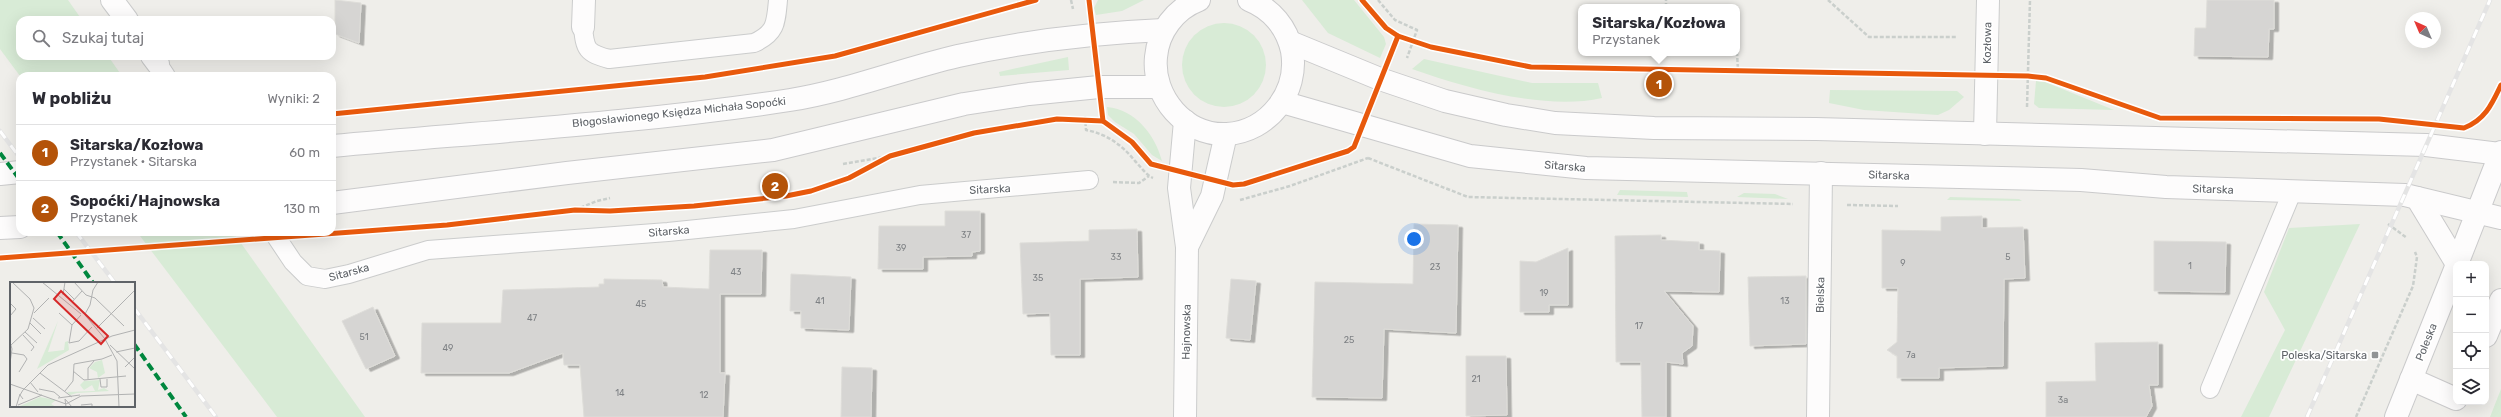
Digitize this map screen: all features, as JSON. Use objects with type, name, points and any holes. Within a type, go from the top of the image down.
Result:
[{"type":"street","points":[[112,0],[124,16]]},
{"type":"street","points":[[583,27],[584,0]]},
{"type":"street","points":[[1199,0],[1175,15],[1163,30],[1156,49],[1154,68],[1158,87],[1174,112],[1185,121],[1205,131],[1226,134],[1248,129],[1267,119],[1282,102],[1291,83],[1294,63],[1290,42],[1283,27],[1272,14],[1256,1]]},
{"type":"street","name":"Kozłowa","points":[[1985,134],[1988,0]]},
{"type":"street","name":"Błogosławionego Księdza Michała Sopoćki","points":[[336,146],[709,111],[793,99],[894,75],[956,57],[1026,42],[1092,34],[1163,30]]},
{"type":"street","points":[[1290,42],[1380,80],[1445,101],[1506,115],[1555,123],[1654,128],[1985,134],[2426,145],[2501,153]]},
{"type":"street","points":[[336,202],[567,173],[773,150],[964,104],[1099,87],[1158,87]]},
{"type":"street","name":"Sitarska","points":[[1282,102],[1470,156],[1586,168],[2081,180],[2166,187],[2405,195],[2479,211],[2501,218]]},
{"type":"street","name":"Hajnowska","points":[[1185,121],[1179,188],[1187,247],[1185,417]]},
{"type":"street","name":"Hajnowska","points":[[1187,247],[1212,196],[1226,134]]},
{"type":"street","name":"Poleska","points":[[2459,261],[2501,153]]},
{"type":"street","points":[[0,174],[16,172]]},
{"type":"street","name":"Bielska","points":[[1818,417],[1821,173]]},
{"type":"street","points":[[2417,198],[2455,261]]},
{"type":"street","points":[[0,228],[16,227]]},
{"type":"street","name":"Poleska","points":[[2396,417],[2453,275]]},
{"type":"street","points":[[2487,333],[2501,300]]},
{"type":"street","points":[[2411,379],[2453,398]]},
{"type":"street","points":[[2453,417],[2458,405]]},
{"type":"lane","points":[[583,27],[585,45],[593,54],[609,59],[754,43],[765,38],[774,29],[778,0]]},
{"type":"lane","name":"Sitarska","points":[[276,236],[293,262],[307,276],[325,279],[349,274],[428,250],[668,232],[794,219],[920,195],[1089,180]]},
{"type":"lane","points":[[2210,390],[2292,192]]},
{"type":"path","points":[[1378,0],[1395,20],[1417,30]]},
{"type":"path","points":[[1828,0],[1870,37],[1957,36]]},
{"type":"path","points":[[2030,0],[2031,76]]},
{"type":"path","points":[[1406,39],[1413,42]]},
{"type":"path","points":[[1737,56],[1738,71]]},
{"type":"path","points":[[869,167],[890,156]]},
{"type":"path","points":[[1368,158],[1468,197],[1900,206]]},
{"type":"path","points":[[1089,180],[1139,183],[1149,176]]},
{"type":"path","points":[[575,210],[589,210]]},
{"type":"path","points":[[2385,222],[2399,230],[2411,242]]},
{"type":"path","points":[[2356,417],[2414,286],[2417,256],[2414,249]]},
{"type":"green space","points":[[0,0],[68,0],[79,16],[16,16],[16,60],[111,60],[119,72],[17,72],[0,49]]},
{"type":"green space","points":[[1098,0],[1144,0],[1122,11],[1096,15],[1094,8]]},
{"type":"green space","points":[[1302,0],[1354,0],[1384,37],[1386,44],[1380,58],[1328,33]]},
{"type":"green space","points":[[1224,23],[1240,26],[1254,35],[1263,49],[1266,65],[1263,81],[1254,95],[1240,104],[1224,107],[1208,104],[1194,95],[1185,81],[1182,65],[1185,49],[1194,35],[1208,26]]},
{"type":"green space","points":[[1068,57],[1069,70],[1000,76],[999,72]]},
{"type":"green space","points":[[1424,59],[1532,83],[1598,83],[1602,98],[1556,102],[1506,96],[1456,83],[1412,69]]},
{"type":"green space","points":[[2036,81],[2045,82],[2114,110],[2039,108],[2034,104]]},
{"type":"green space","points":[[1830,90],[1957,91],[1964,97],[1949,110],[1938,115],[1864,110],[1829,103]]},
{"type":"green space","points":[[1107,107],[1127,113],[1143,125],[1155,142],[1162,161],[1152,155],[1134,134],[1115,122],[1108,115]]},
{"type":"green space","points":[[1620,190],[1687,192],[1688,197],[1617,195]]},
{"type":"green space","points":[[1744,193],[1775,194],[1788,199],[1737,197]]},
{"type":"green space","points":[[1950,197],[2019,199],[2022,201],[1947,200]]},
{"type":"green space","points":[[2360,224],[2269,417],[2241,417],[2285,330],[2264,292],[2289,228]]},
{"type":"green space","points":[[140,236],[236,236],[365,417],[277,417]]},
{"type":"green space","points":[[2501,389],[2501,417],[2490,417]]},
{"type":"building","points":[[335,0],[361,3],[359,43],[336,34]]},
{"type":"building","points":[[2207,0],[2274,0],[2274,29],[2269,29],[2268,57],[2194,56],[2195,28],[2206,28]]},
{"type":"building","points":[[945,211],[980,211],[980,251],[972,252],[972,256],[923,257],[923,269],[878,269],[879,226],[945,226]]},
{"type":"building","points":[[1982,216],[1982,228],[2023,227],[2025,278],[2004,279],[2003,366],[1939,368],[1939,378],[1897,378],[1897,356],[1887,350],[1897,342],[1898,288],[1882,288],[1882,230],[1941,231],[1941,217]]},
{"type":"building","points":[[1414,224],[1458,225],[1456,333],[1384,329],[1382,398],[1312,397],[1315,282],[1413,284]]},
{"type":"building","points":[[1137,229],[1138,277],[1080,279],[1080,355],[1051,355],[1050,313],[1023,314],[1020,243],[1089,241],[1089,230]]},
{"type":"building","points":[[1661,235],[1661,240],[1699,242],[1699,250],[1720,251],[1719,292],[1664,291],[1693,326],[1692,346],[1682,353],[1683,364],[1666,362],[1666,417],[1642,417],[1641,362],[1616,362],[1615,236]]},
{"type":"building","points":[[2154,241],[2226,242],[2225,292],[2154,291]]},
{"type":"building","points":[[1568,248],[1568,305],[1549,305],[1549,312],[1520,312],[1520,261],[1536,262]]},
{"type":"building","points":[[710,250],[762,250],[761,294],[720,294],[720,373],[725,373],[723,417],[584,417],[580,365],[564,365],[563,353],[509,373],[421,373],[422,323],[501,323],[503,290],[599,287],[599,284],[604,284],[604,279],[662,280],[663,287],[709,289]]},
{"type":"building","points":[[791,274],[851,277],[849,330],[801,328],[801,311],[790,311]]},
{"type":"building","points":[[1806,276],[1806,344],[1750,346],[1748,277]]},
{"type":"building","points":[[1231,279],[1256,281],[1250,340],[1226,338]]},
{"type":"building","points":[[373,307],[395,356],[366,369],[342,321]]},
{"type":"building","points":[[2158,342],[2158,385],[2149,385],[2152,406],[2146,417],[2046,417],[2046,382],[2096,381],[2095,343]]},
{"type":"building","points":[[1466,356],[1506,356],[1507,415],[1466,416]]},
{"type":"building","points":[[842,367],[872,368],[871,417],[841,417]]},
{"type":"railway","points":[[2307,417],[2490,0]]},
{"type":"railway","points":[[0,131],[16,153]]},
{"type":"railway","points":[[79,236],[114,282]]},
{"type":"railway","points":[[135,309],[216,417]]},
{"type":"marked path","points":[[0,153],[16,175]]},
{"type":"marked path","points":[[60,236],[92,282]]},
{"type":"marked path","points":[[135,345],[186,417]]},
{"type":"cycle path","points":[[336,114],[705,77],[835,56],[1036,0]]},
{"type":"cycle path","points":[[1089,0],[1103,121],[1132,142],[1151,164],[1233,185],[1244,184],[1348,151],[1354,147],[1398,36],[1386,28],[1362,0]]},
{"type":"cycle path","points":[[1398,36],[1431,47],[1531,67],[2028,76],[2046,78],[2160,118],[2379,119],[2464,128],[2471,125],[2483,116],[2491,105],[2501,85]]},
{"type":"cycle path","points":[[336,233],[447,225],[575,210],[610,211],[694,206],[786,196],[811,191],[849,178],[890,156],[974,133],[1057,119],[1103,121]]},
{"type":"cycle path","points":[[0,258],[298,236]]},
{"type":"place","name":"Sitarska/Kozłowa","points":[[1659,84]]},
{"type":"place","name":"Sopoćki/Hajnowska","points":[[775,186]]},
{"type":"place","name":"Poleska/Sitarska","points":[[2375,355]]}]
